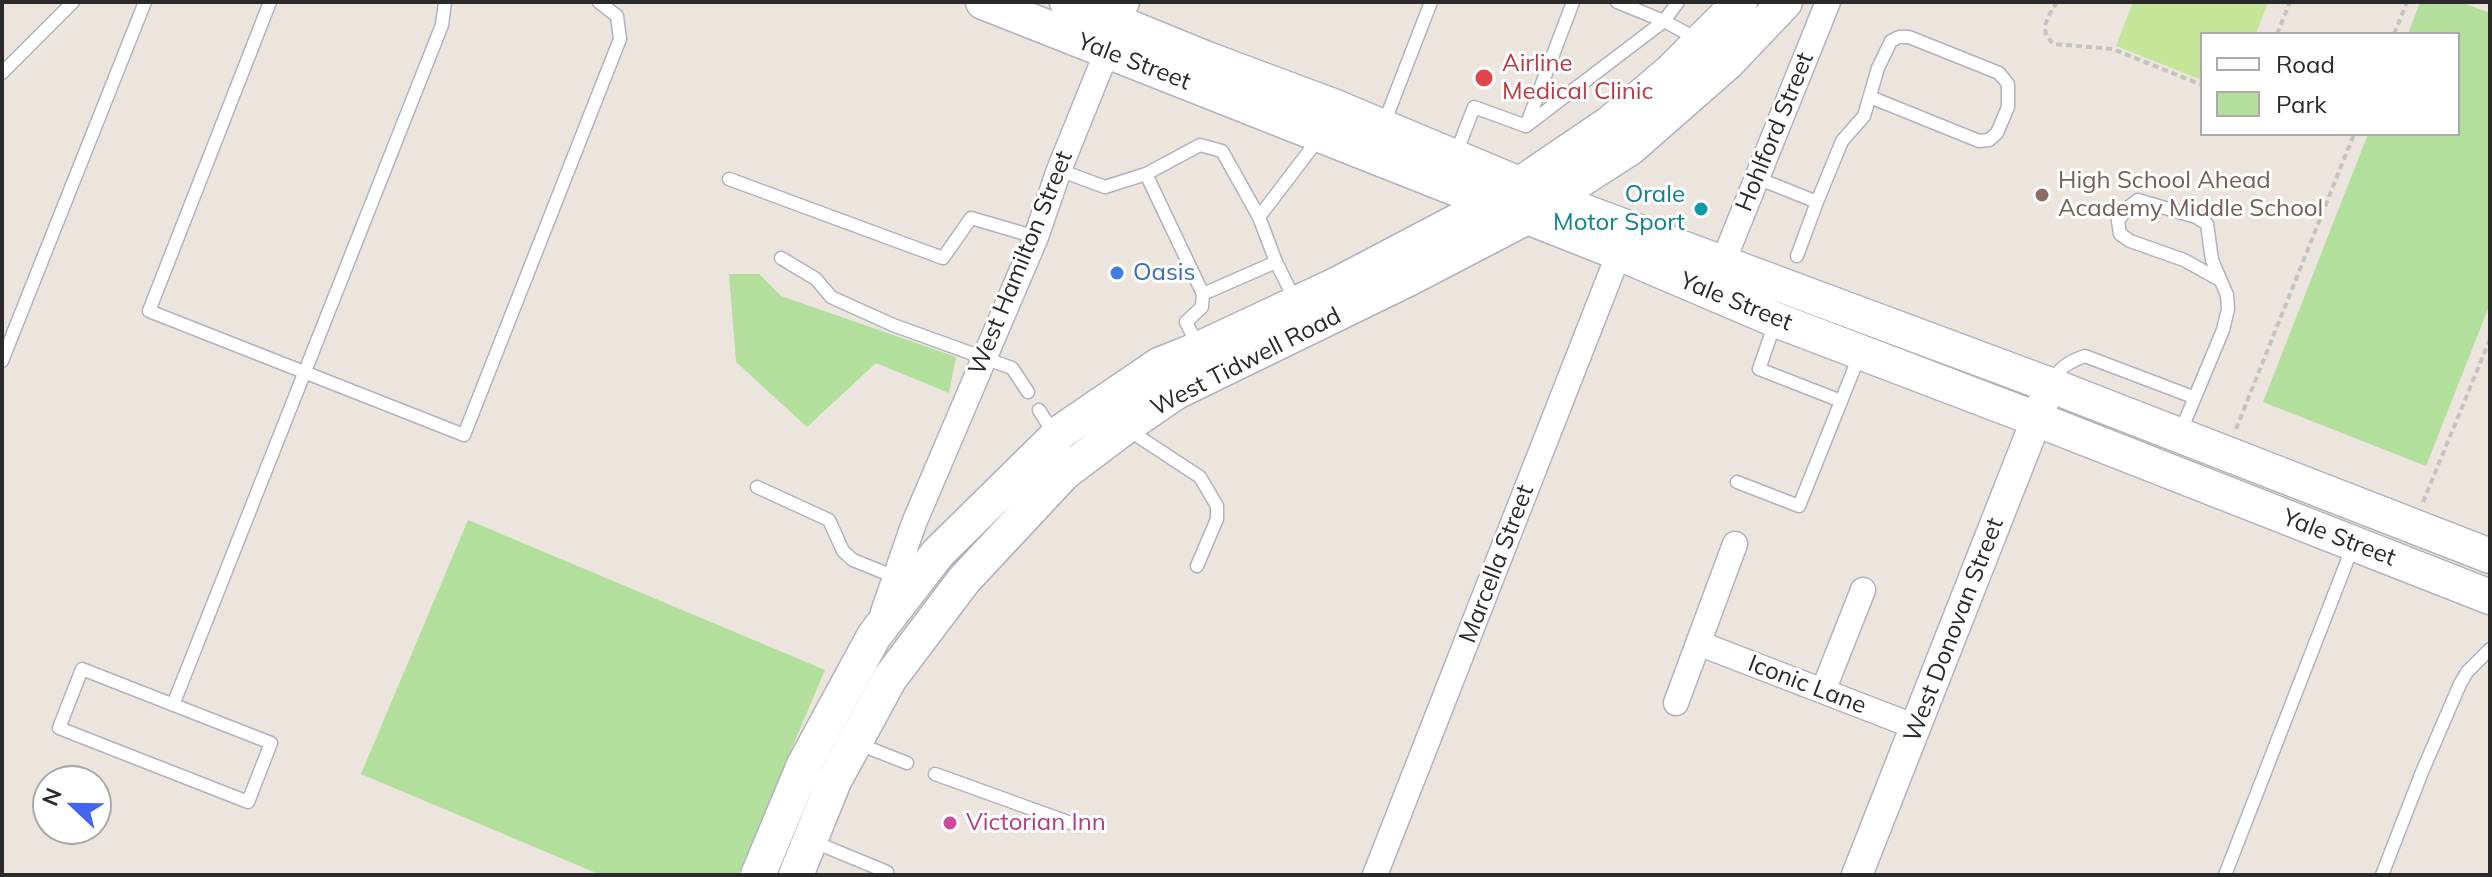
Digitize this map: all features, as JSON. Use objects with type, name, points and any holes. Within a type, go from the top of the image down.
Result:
[{"type":"main road","name":"Yale Street","points":[[983,2],[1117,26]]},
{"type":"main road","name":"Yale Street","points":[[1067,2],[1327,120],[1492,203],[1776,320],[2490,597]]},
{"type":"main road","name":"West Tidwell Road","points":[[796,875],[834,781],[890,678],[964,580],[1064,473],[1176,392],[1205,363],[1297,303],[1492,203],[1610,123],[1702,42],[1740,2]]},
{"type":"main road","name":"West Tidwell Road","points":[[758,875],[804,765],[874,636],[938,553],[1048,423],[1159,365],[1205,363],[1527,217],[1630,148],[1728,62],[1785,2]]},
{"type":"main road","name":"Yale Street","points":[[1327,120],[1383,126],[1588,213],[2050,385],[2490,556]]},
{"type":"main road","points":[[2268,510],[2282,475]]},
{"type":"main road","points":[[938,553],[964,580]]},
{"type":"main road","points":[[777,827],[811,841]]},
{"type":"street","name":"Hohlford Street","points":[[1723,262],[1828,2]]},
{"type":"street","name":"West Hamilton Street","points":[[874,636],[914,523],[1036,237],[1059,170],[1117,26]]},
{"type":"street","name":"Marcella Street","points":[[1375,875],[1619,253]]},
{"type":"street","name":"West Donovan Street","points":[[1857,875],[2050,385]]},
{"type":"street","points":[[914,523],[938,553]]},
{"type":"street","points":[[1676,703],[1735,544]]},
{"type":"street","points":[[1823,691],[1863,590]]},
{"type":"street","name":"Iconic Lane","points":[[1698,643],[1916,727]]},
{"type":"lane","points":[[2,73],[73,2]]},
{"type":"lane","points":[[2,361],[145,2]]},
{"type":"lane","points":[[270,2],[149,311],[464,435],[620,39],[617,16],[599,2]]},
{"type":"lane","points":[[173,705],[442,25],[445,2]]},
{"type":"lane","points":[[1383,126],[1431,2]]},
{"type":"lane","points":[[1526,126],[1573,2]]},
{"type":"lane","points":[[1617,2],[1664,21],[1702,42]]},
{"type":"lane","points":[[1526,126],[1664,21],[1678,2]]},
{"type":"lane","points":[[1797,256],[1842,141],[1864,116],[1878,68],[1891,41],[1909,37],[1999,73],[2008,84],[2008,107],[1997,133],[1989,140],[1979,141],[1870,97]]},
{"type":"lane","points":[[1455,156],[1474,107],[1526,126]]},
{"type":"lane","points":[[1259,217],[1327,120]]},
{"type":"lane","points":[[1059,170],[1105,187],[1146,174],[1200,145],[1222,151],[1259,217],[1276,262],[1297,303]]},
{"type":"lane","points":[[1146,174],[1203,294],[1202,307],[1186,322],[1205,363]]},
{"type":"lane","points":[[1757,178],[1817,202]]},
{"type":"lane","points":[[729,179],[943,258],[971,218],[1036,237]]},
{"type":"lane","points":[[2179,435],[2223,330],[2228,309],[2227,295],[2212,260],[2207,224],[2196,217],[2138,200],[2127,208],[2118,221],[2120,234],[2130,241],[2184,260],[2220,280]]},
{"type":"lane","points":[[781,258],[816,279],[831,297],[893,325],[1012,368],[1028,392]]},
{"type":"lane","points":[[1203,294],[1276,262]]},
{"type":"lane","points":[[1776,320],[1759,369],[1841,401]]},
{"type":"lane","points":[[1737,482],[1799,506],[1861,351]]},
{"type":"lane","points":[[2050,385],[2058,370],[2085,356],[2193,397]]},
{"type":"lane","points":[[1125,427],[1200,477],[1210,492],[1217,506],[1217,519],[1197,566]]},
{"type":"lane","points":[[757,487],[829,520],[843,551],[853,560],[895,577]]},
{"type":"lane","points":[[2225,875],[2354,544]]},
{"type":"lane","points":[[2382,875],[2460,684],[2467,672],[2490,649]]},
{"type":"lane","points":[[82,669],[173,705],[271,743],[248,802],[59,728],[82,669]]},
{"type":"lane","points":[[856,743],[907,763]]},
{"type":"lane","points":[[935,774],[1079,826]]},
{"type":"lane","points":[[811,841],[887,872],[886,875]]},
{"type":"path","points":[[2057,2],[2044,24],[2045,34],[2054,44],[2113,49],[2200,84]]},
{"type":"path","points":[[2278,32],[2290,2]]},
{"type":"path","points":[[2395,32],[2407,2]]},
{"type":"path","points":[[2225,453],[2353,136]]},
{"type":"path","points":[[2413,527],[2490,339]]},
{"type":"green space","points":[[2133,2],[2268,2],[2257,32],[2200,32],[2200,79],[2116,46]]},
{"type":"green space","points":[[2420,2],[2461,2],[2490,13],[2490,304],[2426,466],[2263,402],[2367,136],[2460,136],[2460,32],[2409,32]]},
{"type":"green space","points":[[729,274],[759,274],[781,296],[956,357],[949,393],[876,363],[807,427],[736,362]]},
{"type":"green space","points":[[468,520],[825,670],[738,875],[601,875],[361,774]]},
{"type":"place","name":"Airline Medical Clinic","points":[[1484,78]]},
{"type":"place","name":"High School Ahead Academy Middle School","points":[[2042,195]]},
{"type":"place","name":"Orale Motor Sport","points":[[1701,209]]},
{"type":"place","name":"Oasis","points":[[1117,273]]},
{"type":"place","name":"Victorian Inn","points":[[950,823]]}]
